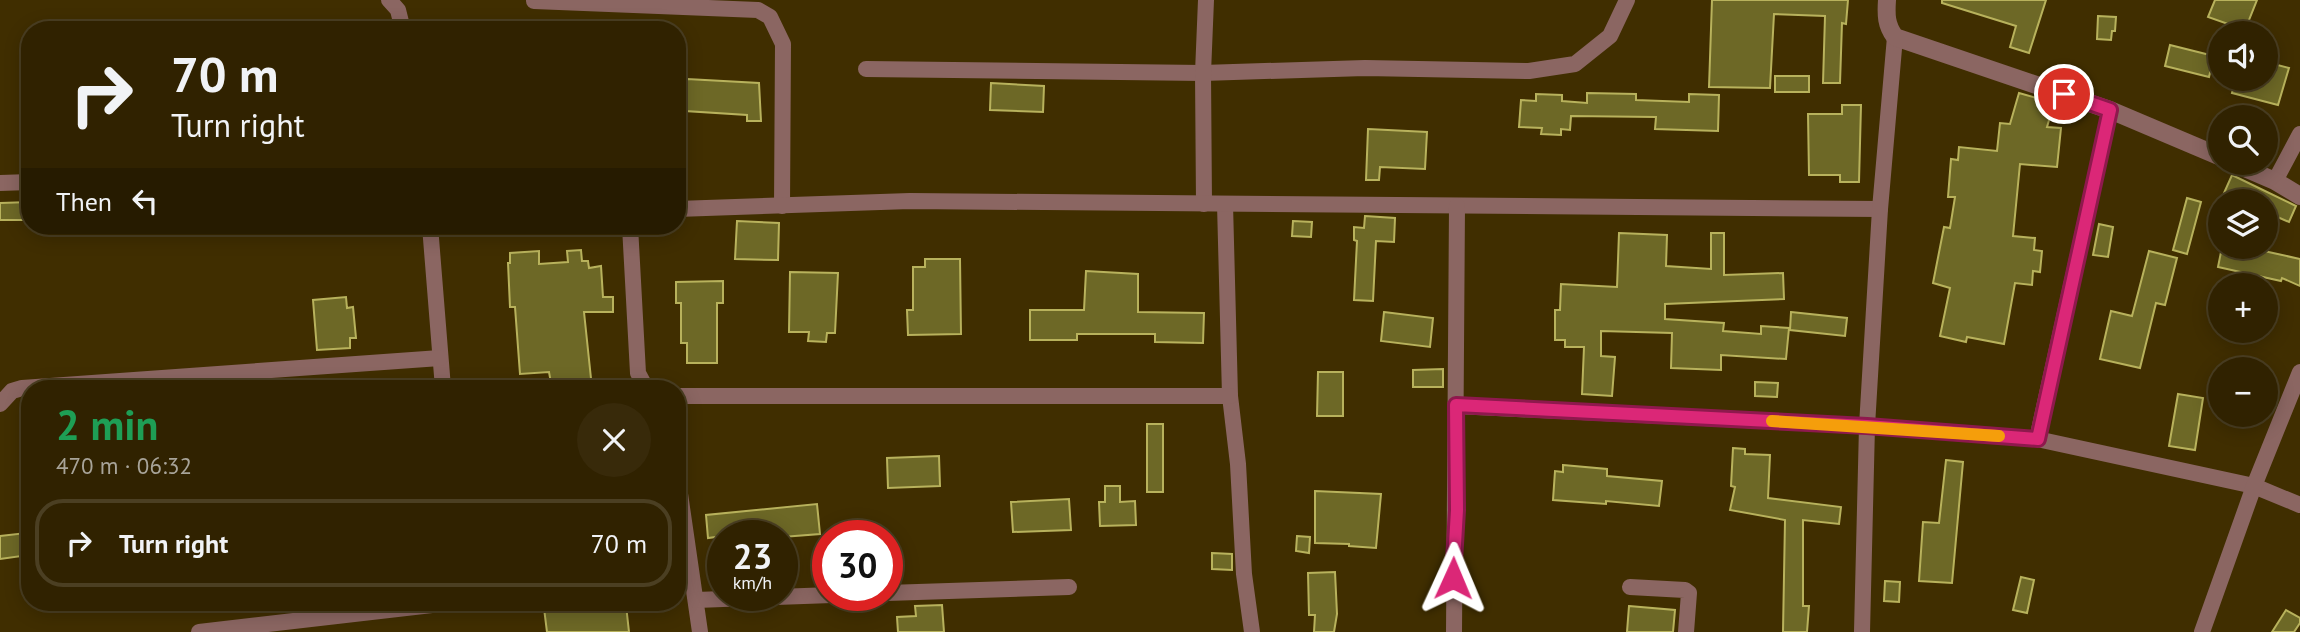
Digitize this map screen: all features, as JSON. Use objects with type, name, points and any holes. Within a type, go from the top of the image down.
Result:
[{"type":"street","points":[[389,0],[398,9],[400,21]]},
{"type":"street","points":[[1204,204],[1203,73],[1206,0]]},
{"type":"street","points":[[866,69],[1203,73],[1365,68],[1529,71],[1575,64],[1610,36],[1627,0]]},
{"type":"street","points":[[1887,0],[1886,16],[1895,37],[2110,110],[2208,152]]},
{"type":"street","points":[[534,1],[758,10],[770,17],[783,44],[782,206]]},
{"type":"street","points":[[1862,632],[1867,426],[1880,209],[1895,37]]},
{"type":"street","points":[[2038,439],[2110,110]]},
{"type":"street","points":[[2275,181],[2300,134]]},
{"type":"street","points":[[2261,175],[2300,196]]},
{"type":"street","points":[[0,183],[21,182]]},
{"type":"street","points":[[686,209],[910,201],[1880,209]]},
{"type":"street","points":[[1225,204],[1230,396],[1238,464],[1244,574],[1252,632]]},
{"type":"street","points":[[1454,632],[1453,551],[1457,510],[1457,206]]},
{"type":"street","points":[[431,235],[442,380]]},
{"type":"street","points":[[630,235],[638,373],[642,380]]},
{"type":"street","points":[[133,380],[440,358]]},
{"type":"street","points":[[2202,632],[2254,486],[2300,372]]},
{"type":"street","points":[[0,404],[12,391],[21,388]]},
{"type":"street","points":[[686,396],[1230,396]]},
{"type":"street","points":[[1456,405],[1867,426],[2038,439],[2254,486],[2300,505]]},
{"type":"street","points":[[686,533],[700,632]]},
{"type":"street","points":[[903,592],[1069,587]]},
{"type":"street","points":[[1630,587],[1685,590],[1689,593],[1686,632]]},
{"type":"street","points":[[696,600],[812,596]]},
{"type":"street","points":[[199,632],[377,611]]},
{"type":"building","points":[[1712,0],[1848,0],[1846,24],[1842,23],[1840,83],[1823,83],[1825,16],[1774,14],[1770,88],[1709,87]]},
{"type":"building","points":[[1942,0],[2046,0],[2029,53],[2010,47],[2016,26],[1942,3]]},
{"type":"building","points":[[2215,0],[2257,0],[2249,21],[2219,21],[2208,17]]},
{"type":"building","points":[[2098,16],[2116,17],[2111,40],[2097,39]]},
{"type":"building","points":[[2170,45],[2208,54],[2208,77],[2165,66]]},
{"type":"building","points":[[2278,65],[2289,68],[2278,105],[2232,93],[2278,91]]},
{"type":"building","points":[[1775,76],[1809,76],[1809,92],[1775,92]]},
{"type":"building","points":[[687,79],[759,83],[761,121],[747,121],[747,115],[686,111]]},
{"type":"building","points":[[991,83],[1044,86],[1043,112],[990,110]]},
{"type":"building","points":[[1587,93],[1636,94],[1636,100],[1689,102],[1689,94],[1719,95],[1718,131],[1655,129],[1656,117],[1571,116],[1570,130],[1561,129],[1561,135],[1541,134],[1542,128],[1519,127],[1521,100],[1536,101],[1536,94],[1562,95],[1562,101],[1587,103]]},
{"type":"building","points":[[2019,93],[2054,103],[2047,127],[2061,128],[2057,167],[2020,164],[2013,236],[2035,238],[2034,250],[2042,251],[2040,272],[2033,271],[2032,285],[2015,283],[2004,344],[1967,337],[1966,342],[1940,336],[1950,288],[1933,283],[1944,227],[1950,228],[1955,197],[1948,197],[1951,159],[1958,160],[1959,147],[1997,151],[2000,123],[2010,124]]},
{"type":"building","points":[[1842,105],[1861,105],[1859,182],[1840,182],[1840,175],[1809,175],[1808,114],[1842,114]]},
{"type":"building","points":[[1368,129],[1427,132],[1425,169],[1380,167],[1379,180],[1366,180]]},
{"type":"building","points":[[2232,175],[2261,189],[2226,189]]},
{"type":"building","points":[[2278,197],[2296,206],[2289,222],[2278,217]]},
{"type":"building","points":[[2187,198],[2201,202],[2187,254],[2173,250]]},
{"type":"building","points":[[21,202],[21,220],[0,220],[0,203]]},
{"type":"building","points":[[1365,216],[1395,218],[1394,242],[1376,241],[1373,301],[1354,300],[1357,241],[1354,240],[1354,227],[1364,228]]},
{"type":"building","points":[[737,221],[779,223],[778,260],[735,259]]},
{"type":"building","points":[[1293,221],[1312,222],[1311,237],[1292,236]]},
{"type":"building","points":[[2099,224],[2113,227],[2108,257],[2093,255]]},
{"type":"building","points":[[1619,233],[1667,235],[1666,266],[1711,269],[1711,233],[1724,233],[1724,275],[1783,273],[1784,299],[1665,304],[1665,319],[1724,323],[1723,331],[1761,334],[1761,326],[1789,328],[1786,359],[1721,355],[1721,370],[1671,368],[1672,333],[1601,331],[1601,356],[1615,357],[1612,396],[1582,394],[1584,347],[1565,347],[1565,340],[1555,340],[1555,310],[1560,310],[1561,284],[1617,287]]},
{"type":"building","points":[[581,250],[582,261],[588,261],[589,268],[601,266],[603,297],[613,297],[613,312],[584,312],[591,380],[550,380],[549,372],[520,374],[515,307],[510,307],[510,253],[539,251],[539,264],[568,262],[567,251]]},
{"type":"building","points":[[2149,251],[2177,258],[2165,305],[2156,303],[2140,368],[2100,359],[2111,311],[2132,316]]},
{"type":"building","points":[[2278,254],[2300,259],[2300,286],[2282,278],[2278,280],[2278,273],[2245,273],[2218,267],[2220,259],[2278,259]]},
{"type":"building","points":[[925,259],[960,259],[961,334],[908,335],[907,310],[913,310],[913,267],[925,267]]},
{"type":"building","points":[[1086,271],[1138,274],[1138,312],[1204,313],[1203,343],[1155,342],[1155,334],[1077,334],[1077,340],[1030,340],[1030,310],[1084,310]]},
{"type":"building","points":[[790,272],[838,273],[835,333],[827,333],[826,342],[808,341],[809,332],[789,332]]},
{"type":"building","points":[[723,281],[723,303],[717,303],[717,363],[687,363],[687,343],[681,343],[681,303],[676,303],[676,282]]},
{"type":"building","points":[[346,297],[347,308],[353,307],[356,338],[350,338],[350,348],[317,350],[313,300]]},
{"type":"building","points":[[1384,312],[1433,318],[1430,347],[1381,341]]},
{"type":"building","points":[[1791,312],[1847,318],[1845,336],[1790,330]]},
{"type":"building","points":[[1443,369],[1443,387],[1413,387],[1413,370]]},
{"type":"building","points":[[1318,372],[1343,372],[1343,416],[1317,416]]},
{"type":"building","points":[[1755,382],[1778,383],[1777,397],[1755,396]]},
{"type":"building","points":[[2178,394],[2203,398],[2195,450],[2169,446]]},
{"type":"building","points":[[1147,424],[1163,424],[1163,492],[1147,492]]},
{"type":"building","points":[[1733,448],[1745,449],[1745,454],[1770,455],[1768,498],[1841,507],[1839,524],[1803,520],[1803,606],[1809,606],[1807,632],[1783,632],[1785,520],[1730,510],[1735,487],[1731,486]]},
{"type":"building","points":[[939,456],[940,486],[888,488],[887,458]]},
{"type":"building","points":[[1946,460],[1963,462],[1952,583],[1919,581],[1923,522],[1939,523]]},
{"type":"building","points":[[1563,465],[1607,469],[1607,476],[1662,481],[1659,506],[1553,500],[1555,471],[1563,472]]},
{"type":"building","points":[[1105,486],[1120,486],[1120,502],[1135,501],[1136,525],[1100,526],[1099,502],[1105,502]]},
{"type":"building","points":[[1315,491],[1381,494],[1376,548],[1315,543]]},
{"type":"building","points":[[1069,499],[1071,530],[1013,532],[1011,502]]},
{"type":"building","points":[[817,504],[819,520],[812,520],[812,535],[798,536],[798,520],[707,520],[707,526],[706,515]]},
{"type":"building","points":[[21,534],[21,556],[0,559],[0,536]]},
{"type":"building","points":[[1297,536],[1310,537],[1309,553],[1296,551]]},
{"type":"building","points":[[1212,553],[1232,554],[1232,570],[1212,569]]},
{"type":"building","points":[[1335,572],[1337,614],[1334,632],[1314,632],[1315,615],[1309,615],[1308,573]]},
{"type":"building","points":[[2021,577],[2034,580],[2027,613],[2013,610]]},
{"type":"building","points":[[1885,581],[1900,582],[1899,602],[1884,601]]},
{"type":"building","points":[[942,605],[944,632],[898,632],[897,617],[916,616],[915,606]]},
{"type":"building","points":[[1629,606],[1675,610],[1673,632],[1627,632]]},
{"type":"building","points":[[2286,610],[2300,618],[2300,623],[2294,632],[2272,632]]},
{"type":"building","points":[[544,611],[627,611],[629,632],[547,632]]},
{"type":"slow traffic","points":[[1772,421],[1999,436]]},
{"type":"route","points":[[1453,578],[1457,510],[1456,405],[1867,426],[2038,439],[2110,110],[2064,94]]}]
